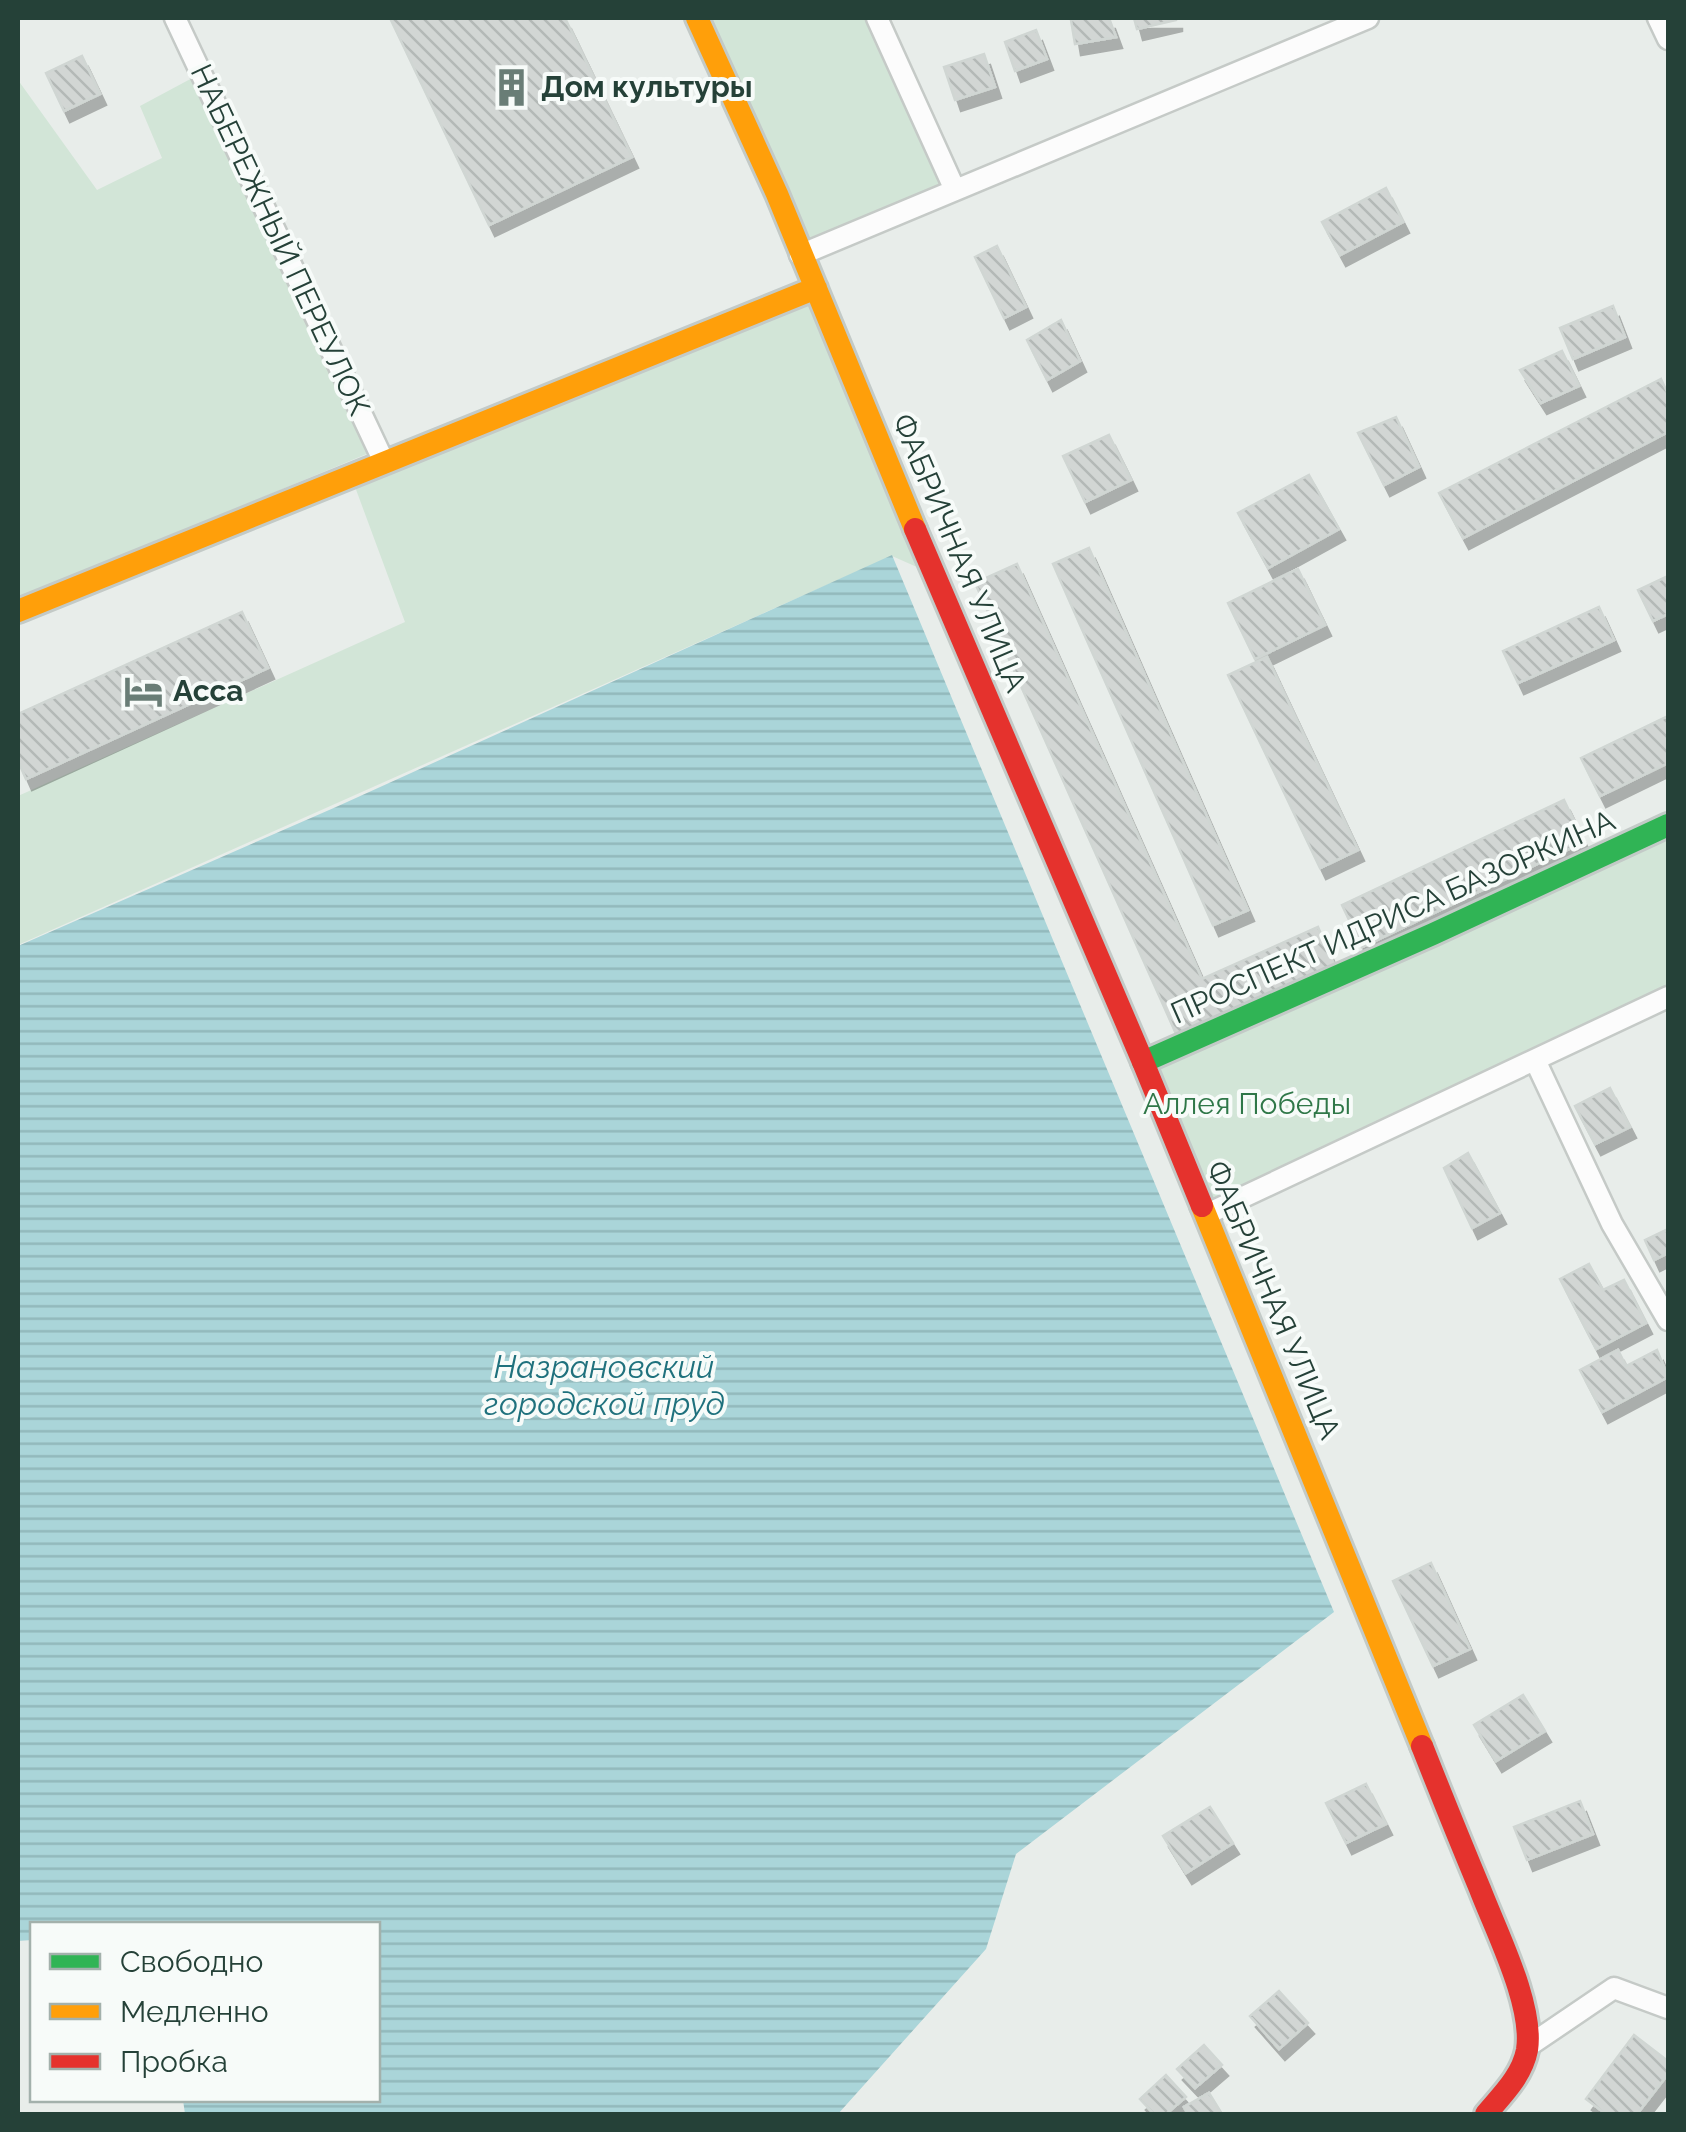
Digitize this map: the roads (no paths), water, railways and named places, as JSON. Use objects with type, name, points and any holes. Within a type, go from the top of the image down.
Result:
[{"type":"street","name":"НАБЕРЕЖНЫЙ ПЕРЕУЛОК","points":[[175,18],[384,462]]},
{"type":"street","name":"ФАБРИЧНАЯ УЛИЦА","points":[[697,18],[777,194],[1319,1489],[1510,1962],[1527,2028],[1527,2047]]},
{"type":"street","points":[[877,18],[955,190]]},
{"type":"street","points":[[800,254],[1368,18]]},
{"type":"street","points":[[1658,18],[1668,39]]},
{"type":"street","points":[[18,611],[816,288]]},
{"type":"street","name":"ПРОСПЕКТ ИДРИСА БАЗОРКИНА","points":[[1143,1062],[1668,825]]},
{"type":"street","points":[[1205,1215],[1668,997]]},
{"type":"street","points":[[1535,1060],[1612,1224],[1668,1320]]},
{"type":"street","points":[[1486,2114],[1523,2065],[1527,2047],[1614,1988],[1668,2008]]},
{"type":"water","name":"Назрановский городской пруд","points":[[892,555],[1334,1612],[1016,1854],[986,1949],[838,2114],[185,2114],[183,2102],[380,2102],[380,1922],[30,1922],[30,1940],[18,1941],[18,946]]},
{"type":"place","name":"Дом культуры","points":[[511,87]]},
{"type":"place","name":"Асса","points":[[143,691]]},
{"type":"park label","name":"Аллея Победы","points":[[1247,1104]]}]
